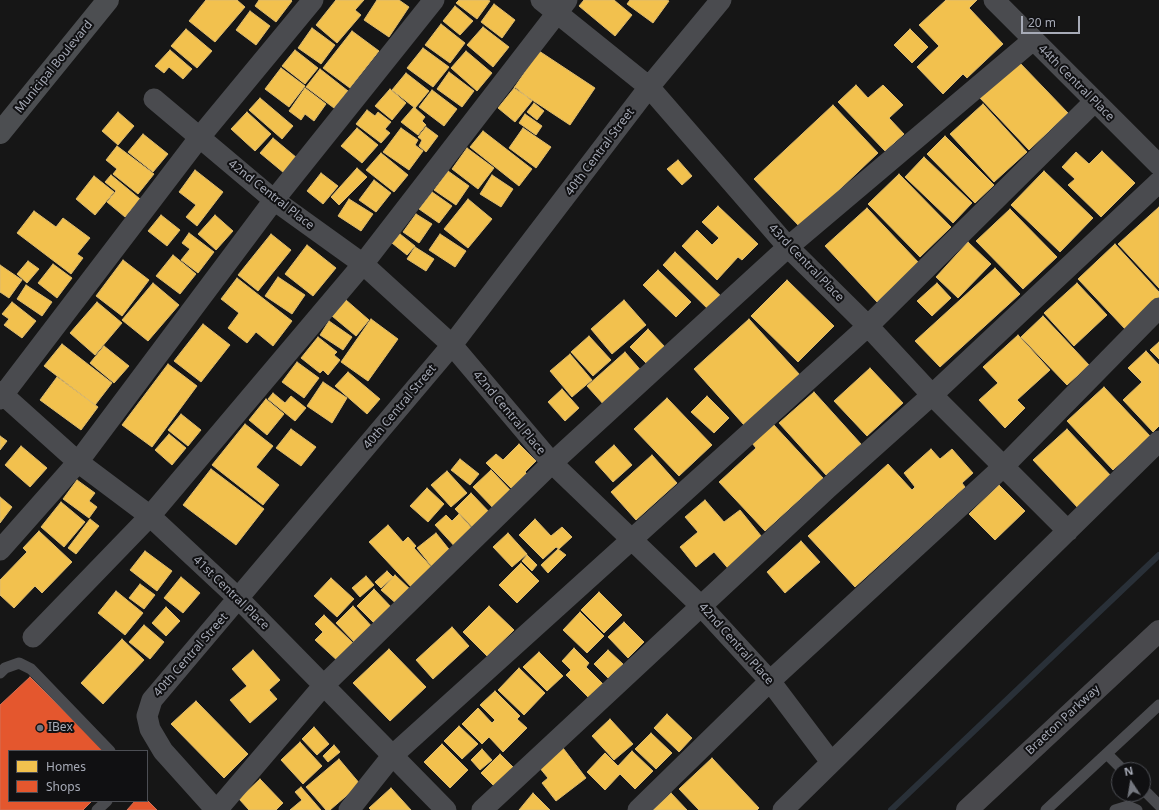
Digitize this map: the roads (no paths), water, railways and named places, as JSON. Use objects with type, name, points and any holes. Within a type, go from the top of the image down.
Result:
[{"type":"main road","name":"Municipal Boulevard","points":[[0,133],[108,0]]},
{"type":"main road","name":"Braeton Parkway","points":[[976,807],[1159,631]]},
{"type":"street","points":[[1,396],[199,138],[313,0]]},
{"type":"street","points":[[0,550],[78,462],[274,200],[434,0]]},
{"type":"street","name":"43rd Central Place","points":[[541,0],[561,7],[649,88],[788,247],[868,326],[932,395],[1068,531]]},
{"type":"street","name":"40th Central Street","points":[[216,810],[163,751],[150,729],[147,716],[152,700],[239,599],[452,345],[649,88],[721,0]]},
{"type":"street","name":"44th Central Place","points":[[994,0],[1159,165]]},
{"type":"street","points":[[33,637],[150,516],[363,264],[561,7]]},
{"type":"street","points":[[216,810],[323,686],[552,464],[788,247],[1033,40]]},
{"type":"street","name":"42nd Central Place","points":[[154,99],[274,200],[363,264],[452,345],[552,464],[702,607],[770,681],[831,762]]},
{"type":"street","points":[[349,810],[392,756],[633,540],[868,326],[1095,101]]},
{"type":"street","points":[[482,810],[702,607],[829,487],[932,395],[1159,182]]},
{"type":"street","points":[[638,810],[770,681],[1004,466],[1159,308]]},
{"type":"street","name":"41st Central Place","points":[[1,396],[78,462],[150,516],[239,599],[446,810]]},
{"type":"street","points":[[783,810],[1159,441]]},
{"type":"lane","points":[[0,673],[6,668],[19,663],[31,670],[109,750]]},
{"type":"lane","points":[[1046,810],[1159,705]]},
{"type":"lane","points":[[1107,754],[1115,762]]},
{"type":"lane","points":[[1151,797],[1159,805]]},
{"type":"lane","points":[[97,810],[106,802]]},
{"type":"lane","points":[[1115,810],[1128,806],[1137,810]]},
{"type":"waterway","points":[[891,810],[1159,555]]},
{"type":"place","name":"IBex","points":[[40,728]]}]
